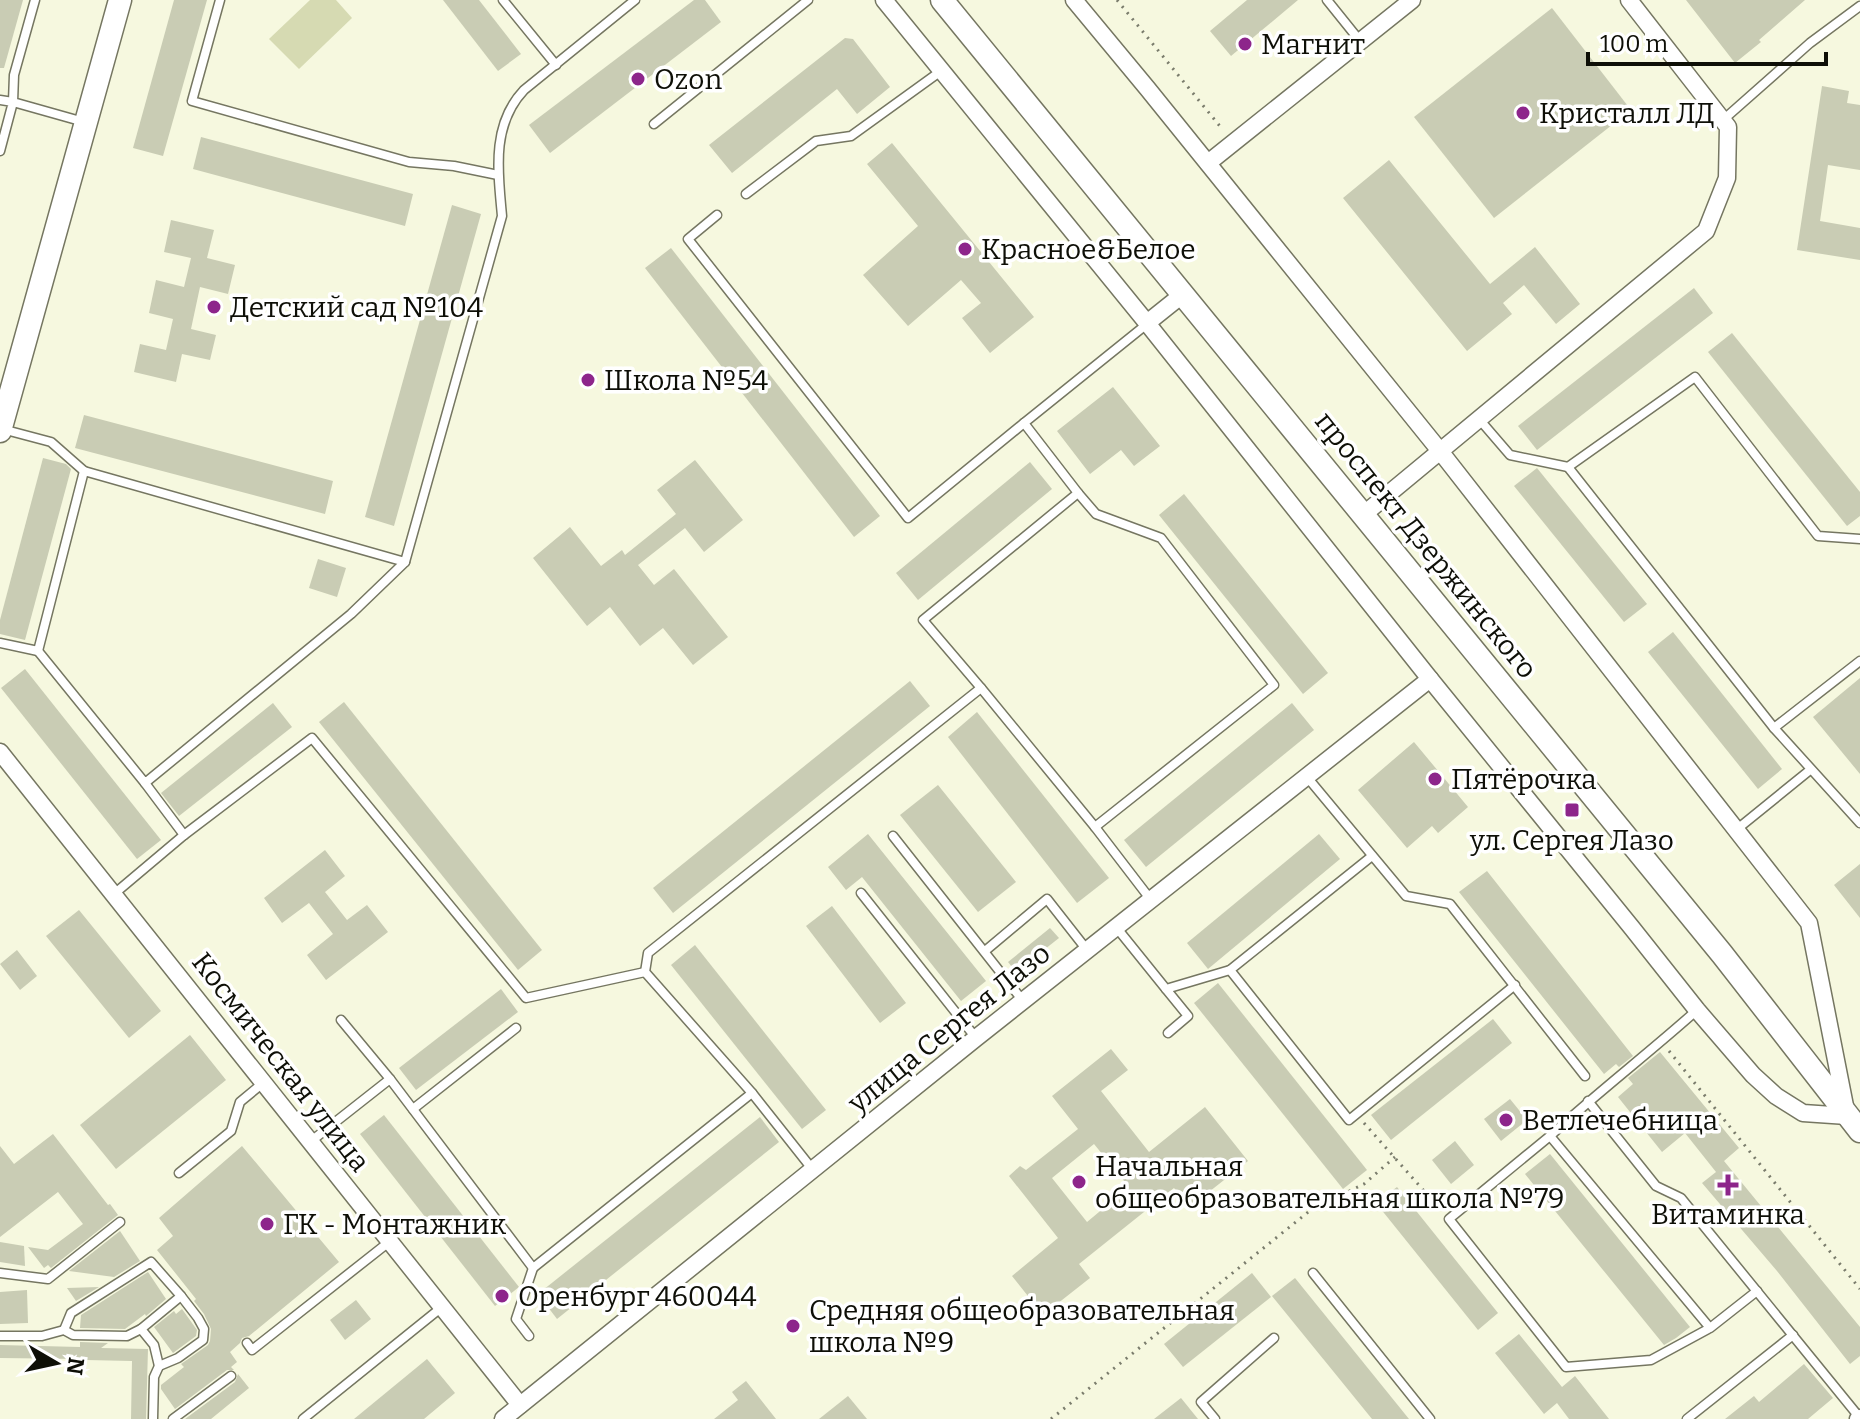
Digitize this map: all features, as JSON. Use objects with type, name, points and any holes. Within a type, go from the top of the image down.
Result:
[{"type":"main road","points":[[0,430],[120,0]]},
{"type":"main road","name":"проспект Дзержинского","points":[[942,0],[1722,954],[1853,1124]]},
{"type":"street","points":[[884,0],[1697,1010],[1753,1075],[1776,1096],[1803,1113],[1853,1124],[1809,923],[1440,451],[1074,0]]},
{"type":"street","points":[[1208,163],[1412,0]]},
{"type":"street","points":[[1363,515],[1706,231],[1727,178],[1728,127],[1629,0]]},
{"type":"street","points":[[1147,323],[1182,295]]},
{"type":"street","name":"улица Сергея Лазо","points":[[503,1419],[976,1038],[1430,679]]},
{"type":"street","name":"Космическая улица","points":[[0,752],[520,1405]]},
{"type":"lane","points":[[0,151],[13,102],[14,75],[35,0]]},
{"type":"lane","points":[[220,0],[192,101],[409,162],[454,166],[498,175]]},
{"type":"lane","points":[[503,0],[556,65]]},
{"type":"lane","points":[[145,783],[351,614],[405,562],[502,216],[498,175],[504,119],[512,102],[524,90],[635,0]]},
{"type":"lane","points":[[654,124],[808,0]]},
{"type":"lane","points":[[1327,0],[1360,41]]},
{"type":"lane","points":[[1723,120],[1810,43],[1860,6]]},
{"type":"lane","points":[[746,194],[816,141],[851,136],[941,71]]},
{"type":"lane","points":[[0,100],[86,123]]},
{"type":"lane","points":[[717,215],[688,239],[908,518],[1147,323]]},
{"type":"lane","points":[[1568,467],[1695,377],[1818,536],[1860,539]]},
{"type":"lane","points":[[1479,419],[1510,455],[1568,467],[1774,728],[1860,823]]},
{"type":"lane","points":[[1024,423],[1096,514],[1161,538],[1274,685],[1095,827]]},
{"type":"lane","points":[[0,430],[51,442],[84,471],[405,562]]},
{"type":"lane","points":[[38,651],[84,471]]},
{"type":"lane","points":[[1078,493],[923,620],[1095,827],[1151,900]]},
{"type":"lane","points":[[0,643],[38,651],[184,835]]},
{"type":"lane","points":[[1774,728],[1860,661]]},
{"type":"lane","points":[[645,972],[648,953],[981,688]]},
{"type":"lane","points":[[114,894],[184,835],[312,738],[526,998],[645,972]]},
{"type":"lane","points":[[1736,830],[1810,770]]},
{"type":"lane","points":[[1307,777],[1406,896],[1450,904],[1585,1076]]},
{"type":"lane","points":[[893,836],[1023,1001]]},
{"type":"lane","points":[[1166,989],[1230,970],[1372,856]]},
{"type":"lane","points":[[861,893],[976,1038]]},
{"type":"lane","points":[[985,951],[1047,899],[1088,950]]},
{"type":"lane","points":[[1116,927],[1188,1016],[1168,1033]]},
{"type":"lane","points":[[1230,970],[1349,1120],[1515,985]]},
{"type":"lane","points":[[645,972],[752,1093],[814,1170]]},
{"type":"lane","points":[[1697,1010],[1449,1219],[1566,1367],[1651,1360],[1710,1328],[1757,1291]]},
{"type":"lane","points":[[341,1020],[390,1079],[533,1268]]},
{"type":"lane","points":[[413,1109],[516,1028]]},
{"type":"lane","points":[[310,1142],[390,1079]]},
{"type":"lane","points":[[179,1173],[231,1131],[240,1102],[263,1082]]},
{"type":"lane","points":[[529,1336],[516,1319],[533,1268],[752,1093]]},
{"type":"lane","points":[[1588,1101],[1656,1186],[1681,1198],[1859,1418]]},
{"type":"lane","points":[[1550,1136],[1710,1328]]},
{"type":"lane","points":[[0,1273],[48,1279],[120,1222]]},
{"type":"lane","points":[[247,1343],[252,1350],[390,1242]]},
{"type":"lane","points":[[64,1330],[71,1313],[151,1262],[181,1296],[204,1329],[203,1340],[178,1358],[159,1366]]},
{"type":"lane","points":[[1313,1273],[1430,1419]]},
{"type":"lane","points":[[0,1336],[42,1336],[64,1330],[73,1335],[127,1336],[141,1329],[181,1296]]},
{"type":"lane","points":[[303,1419],[442,1307]]},
{"type":"lane","points":[[141,1329],[154,1345],[159,1366],[154,1377],[153,1419]]},
{"type":"lane","points":[[1687,1419],[1793,1335]]},
{"type":"lane","points":[[1215,1419],[1201,1402],[1274,1338]]},
{"type":"lane","points":[[173,1419],[231,1376]]},
{"type":"path","points":[[1117,0],[1233,143]]},
{"type":"path","points":[[1662,1041],[1860,1289]]},
{"type":"path","points":[[1356,1114],[1449,1219]]},
{"type":"path","points":[[1051,1419],[1312,1209],[1364,1184],[1395,1157]]},
{"type":"green space","points":[[310,0],[336,0],[352,18],[299,69],[269,39]]},
{"type":"building","points":[[0,0],[23,0],[4,68],[0,68]]},
{"type":"building","points":[[174,0],[207,0],[163,156],[133,148]]},
{"type":"building","points":[[443,0],[479,0],[521,54],[498,71]]},
{"type":"building","points":[[694,0],[705,0],[721,22],[550,153],[529,125]]},
{"type":"building","points":[[1247,0],[1298,0],[1231,56],[1210,31]]},
{"type":"building","points":[[1686,0],[1805,0],[1735,63]]},
{"type":"building","name":"Кристалл ЛД","points":[[1552,8],[1631,110],[1494,218],[1414,117]]},
{"type":"building","points":[[845,38],[853,39],[890,87],[857,114],[837,89],[732,173],[709,145]]},
{"type":"building","points":[[1822,86],[1849,91],[1847,103],[1860,105],[1860,170],[1828,165],[1820,221],[1860,228],[1860,260],[1797,250]]},
{"type":"building","points":[[201,137],[413,194],[405,226],[193,169]]},
{"type":"building","points":[[892,143],[1034,317],[990,353],[962,318],[981,303],[961,280],[908,326],[863,275],[918,226],[867,164]]},
{"type":"building","points":[[1389,160],[1490,284],[1535,247],[1580,304],[1556,324],[1524,285],[1503,303],[1512,314],[1467,351],[1343,198]]},
{"type":"building","points":[[452,205],[481,214],[394,526],[365,517]]},
{"type":"building","points":[[171,220],[214,230],[207,258],[235,265],[228,294],[200,287],[191,329],[216,335],[210,360],[182,354],[176,382],[134,372],[140,344],[166,350],[173,319],[149,313],[156,280],[184,287],[191,258],[164,252]]},
{"type":"building","points":[[671,248],[880,516],[854,537],[645,268]]},
{"type":"building","points":[[1694,288],[1713,313],[1537,450],[1518,426]]},
{"type":"building","points":[[1732,333],[1860,492],[1860,516],[1847,526],[1708,352]]},
{"type":"building","points":[[1113,387],[1160,446],[1134,466],[1121,450],[1090,474],[1057,431]]},
{"type":"building","points":[[84,415],[333,481],[325,514],[75,448]]},
{"type":"building","points":[[43,458],[66,464],[71,469],[25,640],[0,634],[0,620]]},
{"type":"building","points":[[695,460],[743,520],[704,552],[685,528],[638,565],[654,585],[674,569],[728,637],[693,665],[663,628],[640,646],[610,607],[587,626],[533,558],[570,527],[601,566],[622,550],[625,555],[676,514],[657,490]]},
{"type":"building","points":[[1030,462],[1052,489],[918,600],[896,573]]},
{"type":"building","points":[[1537,468],[1647,604],[1624,622],[1514,486]]},
{"type":"building","points":[[1184,494],[1328,673],[1303,694],[1159,515]]},
{"type":"building","points":[[318,559],[346,568],[337,597],[309,588]]},
{"type":"building","points":[[1673,632],[1782,769],[1758,789],[1648,652]]},
{"type":"building","points":[[25,669],[161,840],[137,859],[1,688]]},
{"type":"building","points":[[1860,678],[1860,774],[1813,717]]},
{"type":"building","points":[[910,681],[930,706],[673,913],[653,888]]},
{"type":"building","points":[[344,702],[542,950],[518,970],[319,722]]},
{"type":"building","points":[[273,703],[292,727],[179,816],[161,793]]},
{"type":"building","points":[[1292,703],[1314,730],[1146,867],[1124,840]]},
{"type":"building","points":[[977,712],[1109,878],[1077,903],[948,737]]},
{"type":"building","points":[[1414,742],[1468,807],[1438,833],[1432,826],[1407,848],[1358,790]]},
{"type":"building","points":[[938,785],[1016,882],[978,912],[900,815]]},
{"type":"building","points":[[868,834],[986,981],[961,1001],[862,877],[846,890],[828,867]]},
{"type":"building","points":[[1319,834],[1340,859],[1208,969],[1187,943]]},
{"type":"building","points":[[325,850],[345,876],[325,892],[347,920],[367,905],[388,932],[326,980],[307,955],[333,934],[309,903],[282,923],[264,898]]},
{"type":"building","points":[[1860,864],[1860,918],[1834,885]]},
{"type":"building","points":[[1487,871],[1633,1056],[1619,1067],[1616,1064],[1604,1074],[1459,892]]},
{"type":"building","points":[[832,906],[906,1003],[880,1023],[806,926]]},
{"type":"building","points":[[79,910],[161,1011],[129,1038],[46,936]]},
{"type":"building","points":[[1050,928],[1059,938],[1016,972],[1008,962]]},
{"type":"building","points":[[695,945],[826,1110],[802,1129],[671,965]]},
{"type":"building","points":[[17,950],[37,976],[20,990],[0,964]]},
{"type":"building","points":[[1218,983],[1367,1170],[1343,1189],[1194,1003]]},
{"type":"building","points":[[501,989],[518,1012],[416,1090],[399,1068]]},
{"type":"building","points":[[1493,1019],[1512,1043],[1391,1140],[1371,1115]]},
{"type":"building","points":[[190,1035],[226,1080],[116,1169],[80,1125]]},
{"type":"building","points":[[1111,1049],[1128,1070],[1101,1091],[1149,1152],[1205,1107],[1248,1161],[1190,1207],[1174,1188],[1079,1264],[1090,1278],[1043,1315],[1012,1276],[1058,1238],[1009,1176],[1020,1166],[1026,1170],[1078,1129],[1052,1096]],"holes":[[[1094,1144],[1129,1187],[1087,1222],[1052,1178]]]},
{"type":"building","points":[[1660,1052],[1739,1148],[1724,1161],[1860,1327],[1860,1356],[1850,1364],[1702,1183],[1716,1172],[1685,1133],[1662,1152],[1618,1097],[1633,1084],[1628,1078]]},
{"type":"building","name":"Ветлечебница","points":[[1510,1099],[1527,1120],[1501,1141],[1484,1119]]},
{"type":"building","points":[[384,1115],[519,1287],[495,1306],[360,1134]]},
{"type":"building","points":[[760,1117],[779,1142],[557,1319],[538,1294]]},
{"type":"building","points":[[53,1134],[118,1215],[51,1268],[48,1265],[44,1268],[28,1247],[48,1250],[83,1224],[58,1192],[0,1237],[0,1146],[14,1164]]},
{"type":"building","points":[[1455,1141],[1474,1165],[1451,1184],[1432,1160]]},
{"type":"building","points":[[242,1146],[339,1262],[249,1336],[242,1338],[230,1352],[237,1362],[231,1367],[234,1370],[227,1370],[175,1409],[161,1385],[184,1367],[181,1364],[208,1345],[211,1329],[194,1301],[196,1299],[157,1250],[173,1236],[159,1218]]},
{"type":"building","points":[[1550,1154],[1690,1327],[1676,1338],[1664,1345],[1525,1174]]},
{"type":"building","points":[[1397,1187],[1498,1313],[1478,1330],[1376,1203]]},
{"type":"building","points":[[120,1231],[140,1261],[114,1277],[69,1271]]},
{"type":"building","points":[[0,1242],[24,1246],[25,1266],[0,1262]]},
{"type":"building","points":[[148,1272],[166,1299],[146,1316],[125,1329],[80,1328],[81,1315]]},
{"type":"building","points":[[1252,1273],[1271,1297],[1183,1367],[1164,1344]]},
{"type":"building","points":[[1295,1278],[1409,1419],[1372,1419],[1272,1296]]},
{"type":"building","points":[[99,1287],[76,1301],[67,1288]]},
{"type":"building","points":[[27,1290],[28,1323],[0,1324],[0,1292]]},
{"type":"building","points":[[356,1300],[371,1319],[345,1340],[330,1320]]},
{"type":"building","points":[[182,1309],[197,1330],[196,1336],[173,1353],[154,1327],[174,1311],[176,1314]]},
{"type":"building","points":[[1519,1334],[1562,1387],[1575,1376],[1609,1419],[1569,1419],[1557,1403],[1544,1414],[1495,1353]]},
{"type":"building","points":[[80,1342],[108,1343],[101,1348],[148,1349],[146,1419],[131,1419],[132,1361],[86,1360],[79,1365],[79,1359],[0,1358],[0,1345],[80,1347]]},
{"type":"building","points":[[427,1359],[455,1393],[424,1419],[354,1419]]},
{"type":"building","points":[[1804,1364],[1833,1398],[1808,1419],[1725,1419],[1754,1396],[1759,1402]]},
{"type":"building","points":[[238,1374],[249,1388],[211,1419],[185,1419],[235,1382]]},
{"type":"building","points":[[746,1381],[776,1419],[714,1419],[738,1400],[732,1392]]},
{"type":"building","points":[[848,1396],[867,1419],[819,1419]]},
{"type":"building","points":[[1181,1398],[1198,1419],[1154,1419]]},
{"type":"place","name":"Магнит","points":[[1245,44]]},
{"type":"place","name":"Ozon","points":[[638,79]]},
{"type":"place","name":"Кристалл ЛД","points":[[1523,113]]},
{"type":"place","name":"Красное&Белое","points":[[965,249]]},
{"type":"place","name":"Детский сад №104","points":[[214,307]]},
{"type":"place","name":"Школа №54","points":[[588,380]]},
{"type":"place","name":"Пятёрочка","points":[[1435,779]]},
{"type":"place","name":"ул. Сергея Лазо","points":[[1572,810]]},
{"type":"place","name":"Ветлечебница","points":[[1506,1120]]},
{"type":"place","name":"Начальная общеобразовательная школа №79","points":[[1079,1182]]},
{"type":"place","name":"Витаминка","points":[[1728,1185]]},
{"type":"place","name":"ГК - Монтажник","points":[[267,1224]]},
{"type":"place","name":"Оренбург 460044","points":[[502,1296]]},
{"type":"place","name":"Средняя общеобразовательная школа №9","points":[[793,1326]]}]
